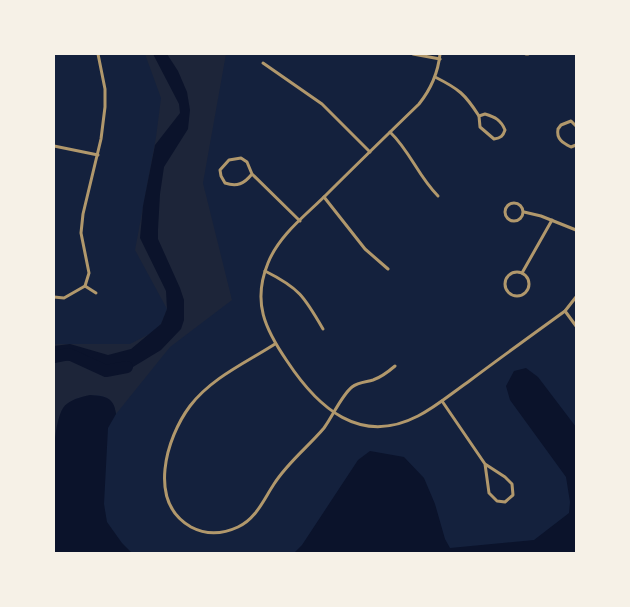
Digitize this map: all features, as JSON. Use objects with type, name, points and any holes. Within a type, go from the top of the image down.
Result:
[{"type":"street","points":[[54,297],[64,298],[85,286],[89,273],[81,233],[83,214],[102,139],[105,107],[98,54]]},
{"type":"street","points":[[413,54],[440,59]]},
{"type":"street","points":[[440,54],[435,77],[419,104],[276,247],[265,271],[262,287],[262,311],[269,333],[275,344],[307,390],[326,408],[365,426],[387,426],[420,416],[442,401],[565,311],[576,297]]},
{"type":"street","points":[[263,63],[322,104],[370,152]]},
{"type":"street","points":[[435,77],[450,84],[467,97],[479,116],[480,127],[490,136],[494,139],[503,136],[505,130],[498,118],[485,114],[479,116]]},
{"type":"street","points":[[576,126],[571,121],[566,122],[558,129],[557,134],[560,141],[571,147],[576,145]]},
{"type":"street","points":[[390,132],[404,146],[426,184],[438,196]]},
{"type":"street","points":[[54,146],[98,155]]},
{"type":"street","points":[[252,174],[246,182],[232,185],[225,183],[220,170],[229,160],[241,158],[247,162],[252,174],[300,221]]},
{"type":"street","points":[[324,197],[365,249],[388,269]]},
{"type":"street","points":[[524,212],[520,220],[516,222],[508,220],[505,212],[508,205],[512,203],[520,205],[524,212],[541,216],[576,230]]},
{"type":"street","points":[[522,273],[552,220]]},
{"type":"street","points":[[265,271],[292,286],[303,296],[323,328]]},
{"type":"street","points":[[513,273],[522,273],[526,276],[529,286],[524,294],[514,295],[506,289],[506,280],[513,273]]},
{"type":"street","points":[[85,286],[96,293]]},
{"type":"street","points":[[565,311],[576,326]]},
{"type":"street","points":[[275,344],[207,388],[191,405],[172,440],[167,456],[165,474],[167,496],[171,506],[180,518],[196,530],[224,532],[245,524],[256,513],[286,467],[320,432],[352,387],[384,375],[396,366]]},
{"type":"street","points":[[442,401],[485,464],[512,484],[512,495],[506,502],[497,501],[489,493],[485,464]]},
{"type":"shaded area","points":[[145,54],[226,54],[203,183],[232,300],[170,347],[116,414],[111,401],[101,396],[95,395],[75,399],[54,444],[54,344],[130,344],[153,332],[161,324],[167,309],[135,250],[156,137],[161,98]]},
{"type":"shaded area","points":[[153,54],[167,54],[178,71],[187,92],[190,110],[188,129],[164,167],[158,229],[158,239],[184,300],[184,320],[181,329],[161,350],[133,367],[117,371],[94,368],[72,361],[60,360],[54,363],[54,346],[70,344],[108,355],[131,349],[161,324],[167,309],[166,291],[140,238],[143,206],[155,145],[180,113],[179,104]]},
{"type":"shaded area","points":[[526,368],[538,377],[576,427],[576,553],[294,553],[302,545],[358,460],[370,451],[404,457],[424,478],[435,504],[445,539],[450,548],[534,540],[569,513],[570,502],[566,477],[510,400],[506,386],[514,371]]},
{"type":"shaded area","points":[[90,395],[108,398],[115,408],[116,414],[108,428],[104,504],[107,522],[122,543],[132,553],[54,553],[54,456],[58,420],[63,408],[68,403]]},
{"type":"waterway","points":[[54,357],[69,354],[106,371],[127,367]]}]
